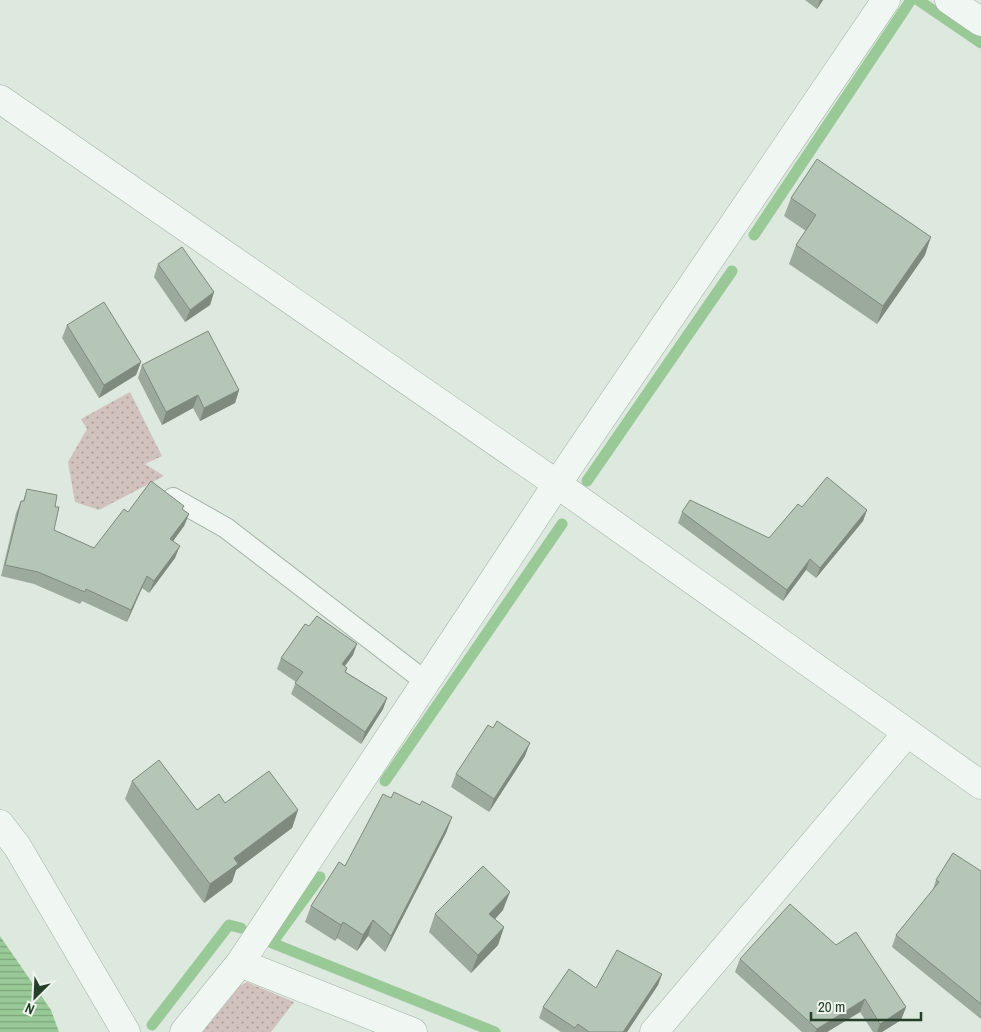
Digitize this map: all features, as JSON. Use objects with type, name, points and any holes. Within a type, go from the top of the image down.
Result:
[{"type":"street","points":[[184,1032],[240,963],[557,484],[886,0]]},
{"type":"street","points":[[949,0],[981,22]]},
{"type":"street","points":[[0,99],[557,484],[981,784]]},
{"type":"street","points":[[654,1032],[908,734]]},
{"type":"street","points":[[0,824],[17,846],[126,1032]]},
{"type":"street","points":[[240,963],[413,1032]]},
{"type":"lane","points":[[173,498],[226,528],[426,682]]},
{"type":"shaded area","points":[[130,392],[162,456],[145,464],[164,476],[99,510],[75,502],[68,462],[87,429],[81,419]]},
{"type":"shaded area","points":[[0,936],[51,1010],[59,1032],[0,1032]]},
{"type":"shaded area","points":[[247,982],[294,1002],[271,1032],[202,1032],[236,988]]},
{"type":"building","points":[[817,159],[931,237],[883,306],[796,245],[816,215],[791,198]]},
{"type":"building","points":[[182,247],[214,292],[190,310],[158,264]]},
{"type":"building","points":[[104,302],[141,362],[104,385],[67,325]]},
{"type":"building","points":[[208,331],[239,390],[204,408],[198,395],[166,412],[142,365]]},
{"type":"building","points":[[827,477],[867,510],[820,568],[810,559],[787,590],[682,512],[690,500],[769,538],[798,504],[802,507]]},
{"type":"building","points":[[151,481],[184,506],[182,509],[189,514],[170,539],[180,546],[154,581],[147,576],[131,610],[86,589],[85,592],[38,572],[5,565],[21,501],[24,501],[27,489],[57,495],[55,507],[59,507],[54,530],[94,548],[124,509],[128,512]]},
{"type":"building","points":[[317,616],[357,644],[342,664],[347,668],[345,672],[387,698],[365,732],[295,683],[303,672],[281,658],[305,624],[309,626]]},
{"type":"building","points":[[497,721],[530,743],[494,799],[456,774],[488,725],[493,728]]},
{"type":"building","points":[[159,760],[197,810],[219,794],[225,803],[269,771],[298,810],[234,858],[238,864],[210,884],[132,781]]},
{"type":"building","points":[[394,792],[420,805],[422,801],[452,817],[391,936],[373,920],[363,935],[343,922],[341,925],[311,906],[339,862],[345,866],[383,794],[391,798]]},
{"type":"building","points":[[953,853],[981,871],[981,1004],[896,935],[939,882],[936,880]]},
{"type":"building","points":[[483,866],[510,892],[489,914],[504,927],[478,955],[435,914]]},
{"type":"building","points":[[790,904],[836,945],[856,932],[906,1007],[880,1024],[865,999],[817,1029],[740,959]]},
{"type":"building","points":[[617,950],[662,974],[623,1032],[589,1032],[578,1024],[575,1028],[543,1007],[569,969],[596,988]]},
{"type":"waterway","points":[[754,235],[911,0]]},
{"type":"waterway","points":[[918,0],[981,43]]},
{"type":"waterway","points":[[587,481],[732,271]]},
{"type":"waterway","points":[[385,781],[562,524]]},
{"type":"waterway","points":[[320,877],[272,943],[495,1032]]},
{"type":"waterway","points":[[152,1025],[229,925],[241,928]]}]
